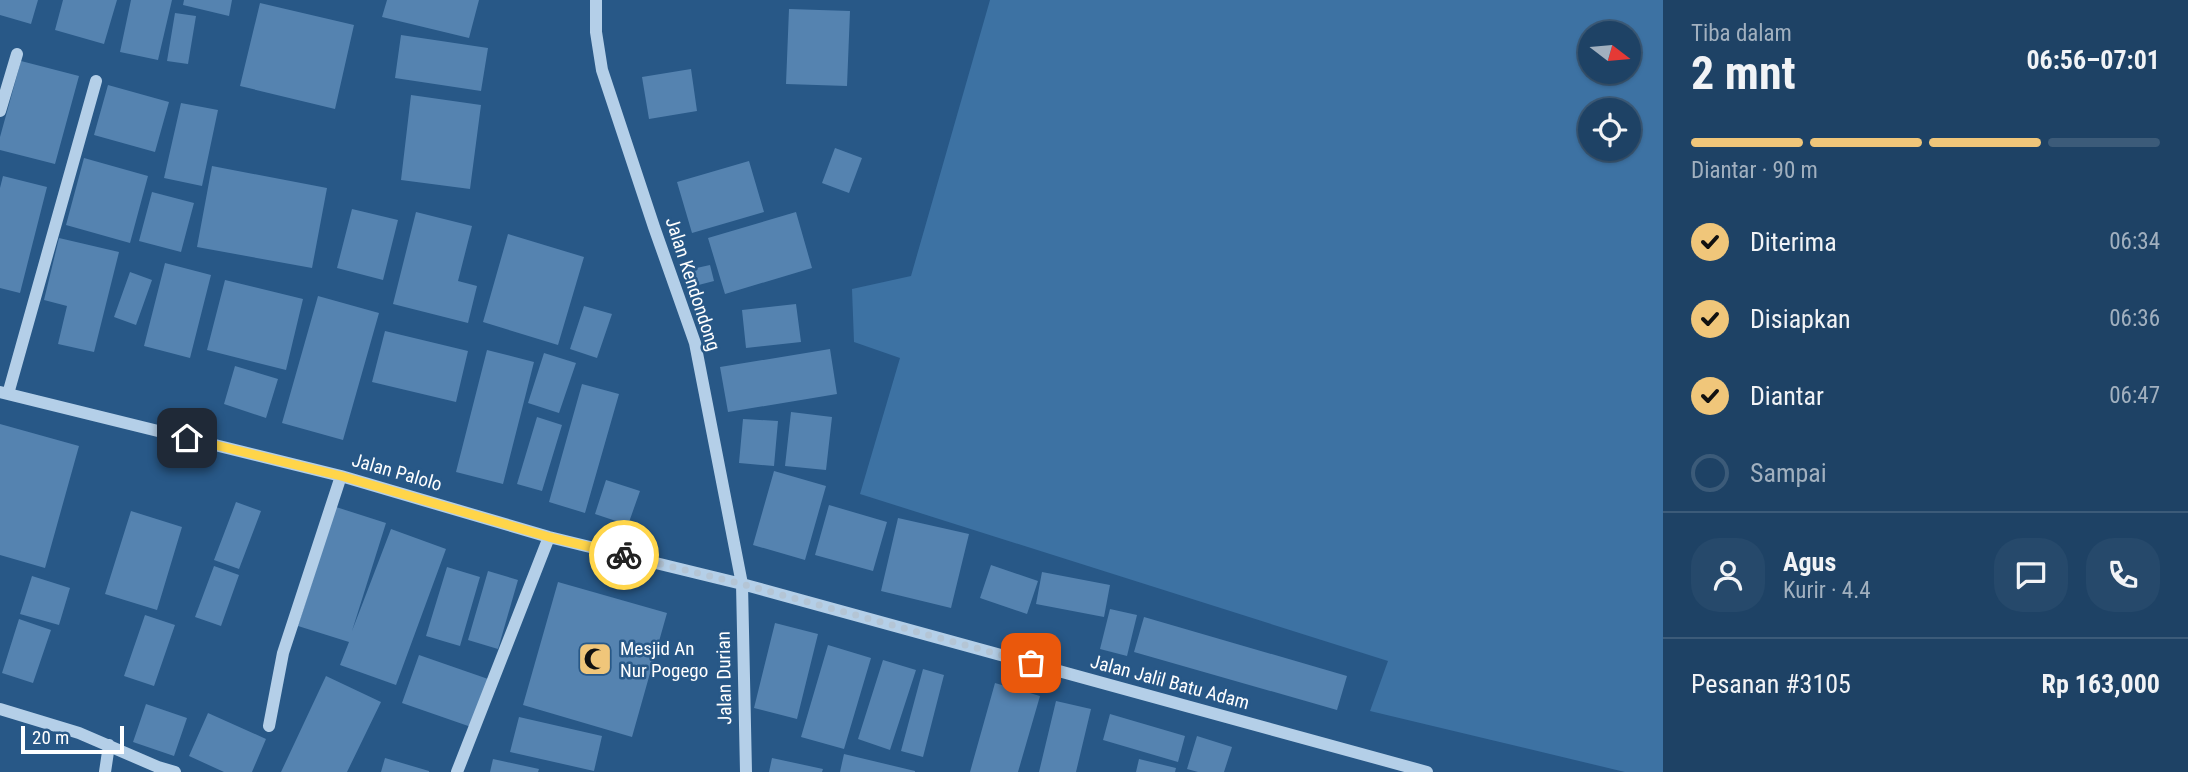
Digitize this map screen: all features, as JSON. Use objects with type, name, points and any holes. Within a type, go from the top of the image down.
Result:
[{"type":"street","name":"Jalan Kendondong","points":[[596,0],[596,32],[602,70],[695,343],[742,584]]},
{"type":"street","points":[[0,111],[18,54]]},
{"type":"street","points":[[4,393],[96,81]]},
{"type":"street","name":"Jalan Palolo","points":[[4,393],[341,476],[549,537],[742,584]]},
{"type":"street","points":[[269,726],[283,653],[341,476]]},
{"type":"street","points":[[457,772],[549,537]]},
{"type":"street","name":"Jalan Durian","points":[[742,584],[746,772]]},
{"type":"street","name":"Jalan Jalil Batu Adam","points":[[742,584],[1427,772]]},
{"type":"street","points":[[0,709],[79,733],[176,772]]},
{"type":"street","points":[[105,772],[110,745]]},
{"type":"shaded area","points":[[990,0],[1663,0],[1663,772],[1625,772],[1370,711],[1388,661],[860,494],[900,358],[854,342],[852,289],[911,276]]},
{"type":"building","points":[[0,0],[38,0],[31,24],[0,15]]},
{"type":"building","points":[[63,0],[117,0],[104,44],[55,30]]},
{"type":"building","points":[[131,0],[172,0],[158,60],[120,52]]},
{"type":"building","points":[[184,0],[232,0],[229,16],[183,5]]},
{"type":"building","points":[[387,0],[479,0],[469,38],[382,17]]},
{"type":"building","points":[[260,3],[354,25],[335,109],[240,86]]},
{"type":"building","points":[[789,9],[850,11],[847,86],[786,84]]},
{"type":"building","points":[[175,13],[196,16],[188,64],[167,61]]},
{"type":"building","points":[[401,35],[488,48],[481,91],[395,78]]},
{"type":"building","points":[[21,61],[79,76],[55,164],[0,150],[0,137]]},
{"type":"building","points":[[691,69],[697,111],[649,119],[642,77]]},
{"type":"building","points":[[108,85],[169,102],[155,152],[94,135]]},
{"type":"building","points":[[411,95],[481,105],[470,189],[401,180]]},
{"type":"building","points":[[181,103],[218,110],[202,186],[164,178]]},
{"type":"building","points":[[835,148],[862,158],[849,193],[822,183]]},
{"type":"building","points":[[84,158],[148,176],[130,243],[66,225]]},
{"type":"building","points":[[749,161],[764,212],[692,233],[677,182]]},
{"type":"building","points":[[212,166],[327,188],[312,268],[197,247]]},
{"type":"building","points":[[3,176],[47,187],[20,293],[0,288],[0,188]]},
{"type":"building","points":[[152,192],[194,203],[181,252],[139,241]]},
{"type":"building","points":[[352,209],[398,220],[383,280],[337,268]]},
{"type":"building","points":[[416,212],[472,226],[458,281],[477,286],[468,323],[393,304]]},
{"type":"building","points":[[796,212],[812,268],[725,294],[708,238]]},
{"type":"building","points":[[508,234],[584,257],[558,345],[483,322]]},
{"type":"building","points":[[59,238],[119,252],[94,352],[58,344],[67,306],[44,300]]},
{"type":"building","points":[[165,263],[211,275],[190,358],[144,346]]},
{"type":"building","points":[[710,265],[714,281],[687,288],[683,271]]},
{"type":"building","points":[[130,272],[152,280],[136,325],[114,317]]},
{"type":"building","points":[[225,280],[303,299],[286,370],[207,350]]},
{"type":"building","points":[[318,296],[379,313],[343,440],[282,423]]},
{"type":"building","points":[[796,304],[801,342],[746,348],[742,310]]},
{"type":"building","points":[[584,306],[612,314],[597,358],[570,349]]},
{"type":"building","points":[[385,331],[468,351],[456,402],[372,382]]},
{"type":"building","points":[[830,349],[837,394],[728,412],[720,367]]},
{"type":"building","points":[[487,350],[534,362],[503,484],[456,472]]},
{"type":"building","points":[[544,353],[576,363],[559,413],[528,403]]},
{"type":"building","points":[[235,366],[278,379],[266,418],[224,404]]},
{"type":"building","points":[[582,384],[619,394],[585,513],[549,502]]},
{"type":"building","points":[[791,412],[832,417],[826,470],[785,466]]},
{"type":"building","points":[[537,417],[562,425],[542,491],[517,484]]},
{"type":"building","points":[[743,419],[778,421],[774,466],[739,463]]},
{"type":"building","points":[[0,424],[79,446],[45,568],[0,555]]},
{"type":"building","points":[[774,471],[826,486],[805,560],[753,545]]},
{"type":"building","points":[[606,480],[640,491],[628,525],[595,514]]},
{"type":"building","points":[[236,502],[261,511],[239,569],[214,560]]},
{"type":"building","points":[[829,505],[887,522],[873,571],[815,555]]},
{"type":"building","points":[[336,507],[386,523],[352,631],[391,529],[446,549],[396,685],[340,665],[349,642],[298,626]]},
{"type":"building","points":[[131,511],[182,527],[157,610],[105,594]]},
{"type":"building","points":[[898,518],[969,534],[951,608],[881,591]]},
{"type":"building","points":[[991,565],[1038,581],[1027,614],[980,598]]},
{"type":"building","points":[[214,566],[239,575],[221,626],[195,617]]},
{"type":"building","points":[[447,567],[480,577],[460,646],[426,636]]},
{"type":"building","points":[[488,571],[518,580],[498,649],[468,640]]},
{"type":"building","points":[[1042,572],[1110,585],[1104,617],[1036,604]]},
{"type":"building","points":[[32,576],[70,588],[59,625],[20,614]]},
{"type":"building","name":"Mesjid An Nur Pogego","points":[[558,582],[667,613],[632,737],[523,705]]},
{"type":"building","points":[[1110,609],[1137,615],[1127,656],[1100,649]]},
{"type":"building","points":[[145,615],[175,625],[154,686],[124,676]]},
{"type":"building","points":[[1144,617],[1347,676],[1337,710],[1134,652]]},
{"type":"building","points":[[19,619],[51,630],[33,683],[2,673]]},
{"type":"building","points":[[775,623],[818,634],[797,719],[754,708]]},
{"type":"building","points":[[828,645],[871,658],[844,749],[801,737]]},
{"type":"building","points":[[419,655],[491,680],[474,728],[402,703]]},
{"type":"building","points":[[883,660],[916,670],[890,750],[858,739]]},
{"type":"building","points":[[923,669],[944,675],[923,757],[901,751]]},
{"type":"building","points":[[326,676],[381,702],[347,772],[281,772]]},
{"type":"building","points":[[995,683],[1040,696],[1018,772],[970,772]]},
{"type":"building","points":[[1056,701],[1091,709],[1076,772],[1039,772]]},
{"type":"building","points":[[146,704],[187,718],[174,756],[133,742]]},
{"type":"building","points":[[208,713],[266,739],[252,772],[224,772],[189,756]]},
{"type":"building","points":[[1110,714],[1185,736],[1178,762],[1103,740]]},
{"type":"building","points":[[519,717],[602,736],[594,771],[510,752]]},
{"type":"building","points":[[1197,736],[1232,747],[1224,772],[1198,772],[1187,769]]},
{"type":"building","points":[[844,754],[915,771],[915,772],[840,772]]},
{"type":"building","points":[[385,758],[429,771],[429,772],[381,772]]},
{"type":"building","points":[[772,758],[823,769],[822,772],[769,772]]},
{"type":"building","points":[[493,759],[539,769],[538,772],[490,772]]},
{"type":"building","points":[[1139,759],[1176,768],[1175,772],[1136,772]]},
{"type":"way so far","points":[[624,555],[742,584],[1031,663]]},
{"type":"place","name":"Mesjid An Nur Pogego","points":[[595,659]]},
{"type":"route","points":[[187,438],[341,476],[549,537],[624,555]]}]
